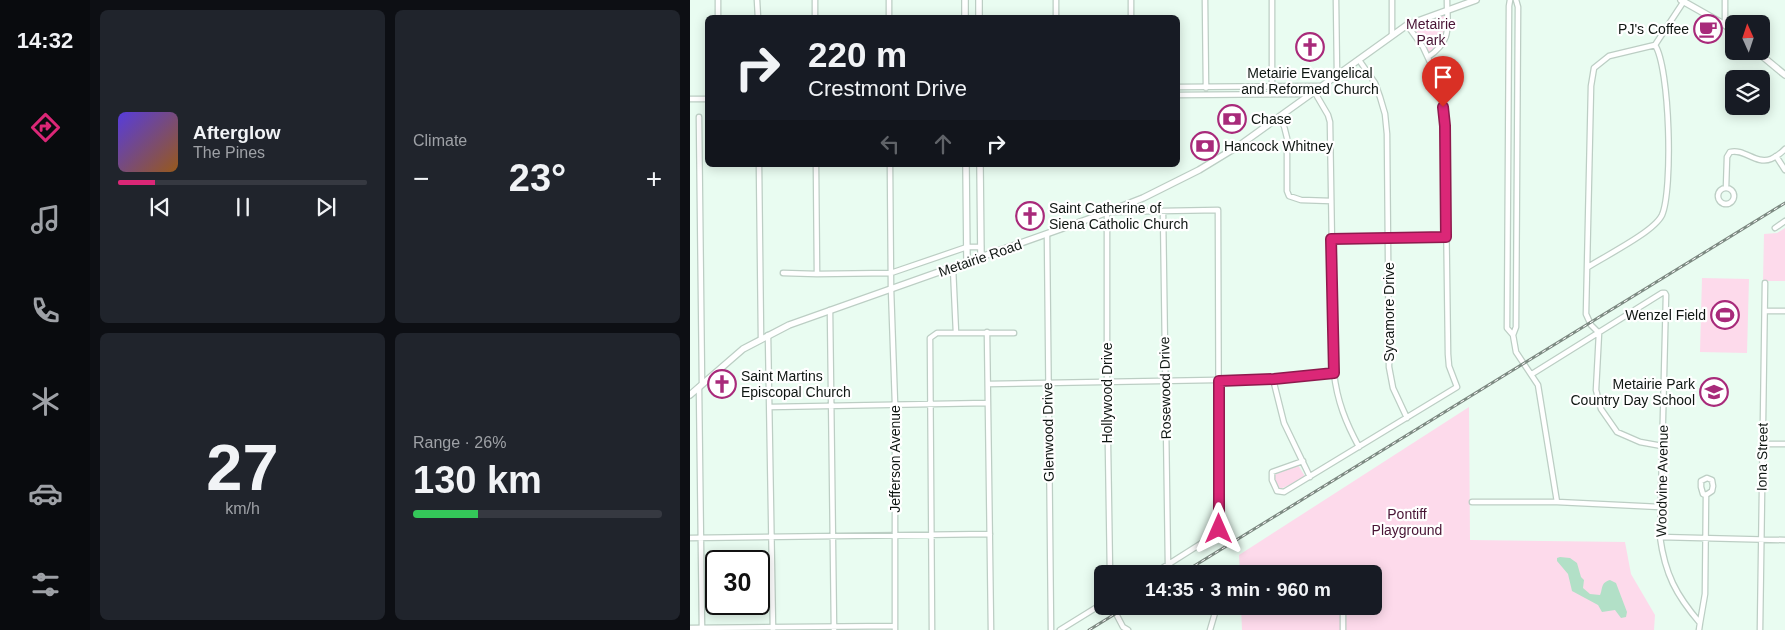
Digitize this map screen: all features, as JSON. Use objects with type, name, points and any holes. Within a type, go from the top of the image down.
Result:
[{"type":"main road","points":[[965,0],[966,15]]},
{"type":"main road","points":[[979,0],[979,15]]},
{"type":"main road","name":"Metairie Road","points":[[690,395],[743,349],[761,338],[830,310],[1107,212],[1143,198],[1199,170],[1240,145],[1407,25],[1476,0]]},
{"type":"main road","points":[[1682,1],[1725,25]]},
{"type":"main road","points":[[1767,60],[1785,75]]},
{"type":"main road","points":[[966,167],[967,263]]},
{"type":"main road","points":[[980,167],[981,258]]},
{"type":"street","points":[[718,0],[718,15]]},
{"type":"street","points":[[757,0],[758,15]]},
{"type":"street","points":[[815,0],[816,15]]},
{"type":"street","points":[[889,0],[889,15]]},
{"type":"street","points":[[1056,0],[1056,15]]},
{"type":"street","points":[[1130,0],[1131,15]]},
{"type":"street","points":[[1205,0],[1205,94]]},
{"type":"street","points":[[1272,0],[1273,94]]},
{"type":"street","points":[[1336,0],[1337,74]]},
{"type":"street","points":[[1392,0],[1392,35]]},
{"type":"street","points":[[1428,57],[1440,49],[1446,38],[1447,0]]},
{"type":"street","points":[[1510,0],[1508,16],[1507,328],[1513,335]]},
{"type":"street","points":[[1516,0],[1518,7],[1516,327],[1513,335],[1516,352],[1538,385],[1557,502]]},
{"type":"street","points":[[1725,0],[1725,15]]},
{"type":"street","points":[[1662,446],[1640,442],[1617,432],[1601,409],[1596,390],[1599,333],[1591,324],[1586,314],[1591,86],[1594,68],[1610,56],[1655,45],[1682,1]]},
{"type":"street","points":[[1303,461],[1272,472],[1272,480],[1277,491],[1284,492],[1458,387],[1449,366],[1448,354],[1445,126],[1440,88],[1423,47],[1407,25]]},
{"type":"street","points":[[1588,267],[1652,228],[1662,215],[1666,197],[1668,111],[1663,68],[1659,51],[1655,45]]},
{"type":"street","name":"Sycamore Drive","points":[[1359,60],[1375,83],[1385,114],[1387,134],[1389,367],[1393,388],[1407,418]]},
{"type":"street","points":[[1180,87],[1320,86]]},
{"type":"street","points":[[1180,95],[1312,93],[1328,115],[1330,122],[1334,373],[1341,410],[1359,447]]},
{"type":"street","points":[[690,99],[705,99]]},
{"type":"street","points":[[699,117],[699,538],[702,629]]},
{"type":"street","points":[[1278,118],[1286,132],[1287,191],[1289,196],[1300,200],[1331,201]]},
{"type":"street","points":[[1726,188],[1727,157],[1730,152],[1737,151],[1760,160],[1769,160],[1785,150]]},
{"type":"street","points":[[1776,156],[1785,170]]},
{"type":"street","points":[[759,167],[761,338]]},
{"type":"street","points":[[816,167],[817,274]]},
{"type":"street","name":"Jefferson Avenue","points":[[890,167],[891,289],[895,404],[895,628]]},
{"type":"street","points":[[1107,212],[1218,210],[1219,529],[1213,536],[1168,565]]},
{"type":"street","name":"Rosewood Drive","points":[[1163,211],[1168,565]]},
{"type":"street","name":"Hollywood Drive","points":[[1107,212],[1110,565]]},
{"type":"street","points":[[1775,228],[1785,221]]},
{"type":"street","name":"Glenwood Drive","points":[[1047,234],[1051,630]]},
{"type":"street","points":[[1331,239],[1446,237]]},
{"type":"street","points":[[783,273],[891,273],[967,247],[981,247]]},
{"type":"street","points":[[953,268],[956,332]]},
{"type":"street","name":"Iona Street","points":[[1760,630],[1760,539],[1766,283]]},
{"type":"street","name":"Woodvine Avenue","points":[[1599,333],[1662,293],[1665,293],[1660,537],[1665,565],[1670,578],[1683,603],[1700,623]]},
{"type":"street","points":[[830,310],[834,628]]},
{"type":"street","points":[[1765,311],[1785,311]]},
{"type":"street","points":[[987,332],[991,630]]},
{"type":"street","points":[[932,630],[930,342],[932,336],[937,333],[1014,333]]},
{"type":"street","points":[[1532,374],[1599,333]]},
{"type":"street","points":[[768,335],[773,629]]},
{"type":"street","points":[[988,384],[1219,381],[1274,379],[1334,373]]},
{"type":"street","points":[[1274,379],[1284,423],[1310,477]]},
{"type":"street","points":[[770,407],[988,403]]},
{"type":"street","points":[[1763,444],[1785,444]]},
{"type":"street","points":[[1699,630],[1705,594],[1706,495]]},
{"type":"street","points":[[1472,502],[1557,502],[1660,507]]},
{"type":"street","points":[[690,538],[990,534]]},
{"type":"street","points":[[1660,537],[1785,540]]},
{"type":"street","points":[[1060,630],[1094,609]]},
{"type":"street","points":[[1116,615],[1123,627],[1128,630]]},
{"type":"street","points":[[1210,630],[1214,615]]},
{"type":"street","points":[[1343,615],[1343,630]]},
{"type":"street","points":[[1118,630],[1123,627]]},
{"type":"street","points":[[690,628],[895,628]]},
{"type":"green space","name":"Metairie Park","points":[[1447,9],[1446,36],[1428,57],[1407,25]]},
{"type":"green space","points":[[1785,228],[1785,281],[1763,281],[1764,234],[1777,233]]},
{"type":"green space","name":"Wenzel Field","points":[[1702,278],[1749,279],[1747,353],[1700,352]]},
{"type":"green space","name":"Pontiff Playground","points":[[1469,407],[1470,540],[1625,542],[1631,574],[1655,615],[1654,630],[1242,630],[1241,615],[1382,615],[1382,565],[1240,565],[1239,555]]},
{"type":"green space","points":[[1298,465],[1306,478],[1280,489],[1273,479],[1274,475]]},
{"type":"shaded area","points":[[1557,558],[1570,558],[1577,563],[1581,577],[1584,580],[1583,588],[1590,594],[1600,595],[1603,584],[1607,581],[1610,580],[1616,583],[1627,612],[1626,617],[1621,618],[1615,610],[1602,612],[1598,605],[1572,591],[1568,574],[1557,561]]},
{"type":"railway","points":[[1196,565],[1785,203]]},
{"type":"railway","points":[[1089,630],[1113,615]]},
{"type":"place","name":"PJ's Coffee","points":[[1708,29]]},
{"type":"place","name":"Metairie Evangelical and Reformed Church","points":[[1310,47]]},
{"type":"place","name":"Chase","points":[[1232,119]]},
{"type":"place","name":"Hancock Whitney","points":[[1205,146]]},
{"type":"place","name":"Saint Catherine of Siena Catholic Church","points":[[1030,216]]},
{"type":"place","name":"Wenzel Field","points":[[1725,315]]},
{"type":"place","name":"Saint Martins Episcopal Church","points":[[722,384]]},
{"type":"place","name":"Metairie Park Country Day School","points":[[1714,392]]},
{"type":"route","points":[[1219,529],[1219,381],[1274,379],[1334,373],[1331,239],[1446,237],[1445,126],[1443,107]]}]
